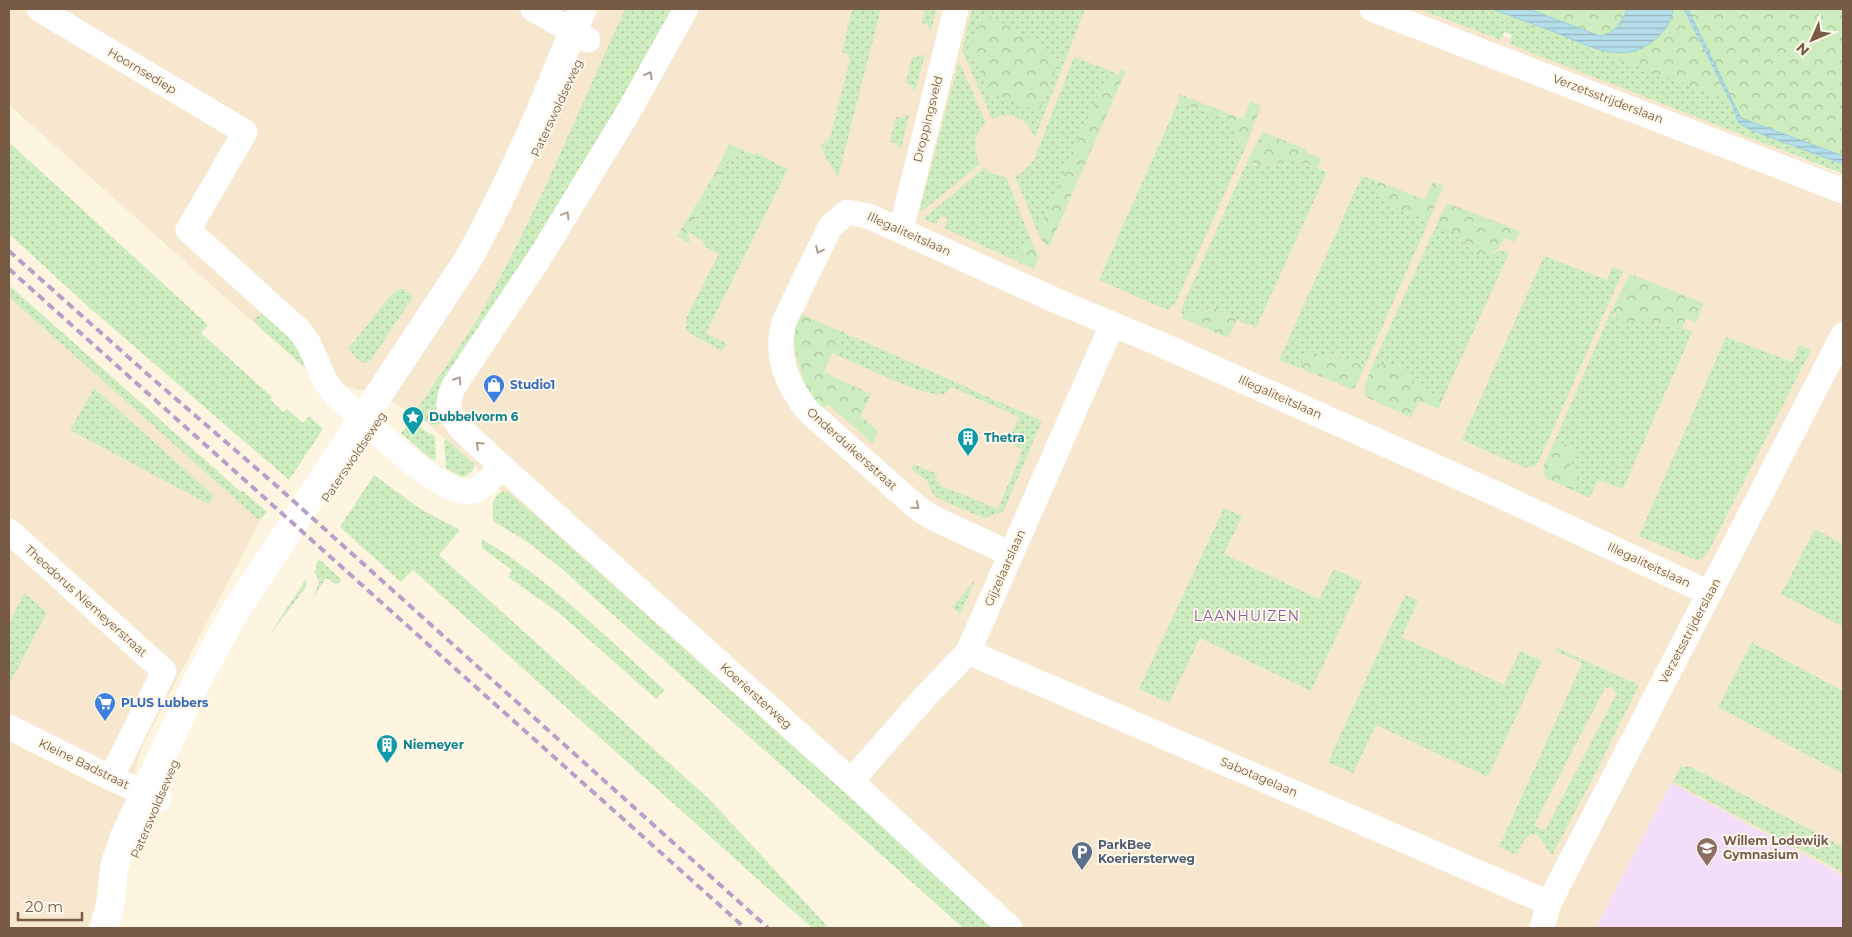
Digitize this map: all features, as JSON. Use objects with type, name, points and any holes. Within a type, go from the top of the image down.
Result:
[{"type":"main road","name":"Paterswoldseweg","points":[[107,918],[114,867],[124,836],[152,796],[197,681],[233,615],[471,254],[581,27],[602,9]]},
{"type":"street","name":"Hoornsediep","points":[[39,9],[245,132],[188,230],[299,330],[309,344],[328,384],[402,454],[444,484],[466,492],[480,489],[501,466]]},
{"type":"street","points":[[533,9],[581,27]]},
{"type":"street","name":"Koeriersterweg","points":[[686,9],[626,116],[546,248],[454,386],[448,405],[453,419],[501,466],[851,781],[1010,928]]},
{"type":"street","name":"Droppingsveld","points":[[900,230],[956,9]]},
{"type":"street","name":"Verzetsstrijderslaan","points":[[1372,9],[1843,191]]},
{"type":"street","name":"Illegaliteitslaan","points":[[847,212],[868,216],[1112,325],[1160,344],[1501,496],[1709,593]]},
{"type":"street","name":"Onderduikersstraat","points":[[847,212],[830,227],[784,322],[780,337],[781,355],[793,392],[808,411],[920,510],[935,519],[1011,554]]},
{"type":"street","name":"Gijzelaarslaan","points":[[851,781],[924,698],[968,652],[1112,325]]},
{"type":"street","name":"Verzetsstrijderslaan","points":[[1542,928],[1549,903],[1843,335]]},
{"type":"street","name":"Theodorus Niemeyerstraat","points":[[9,530],[164,671],[110,778]]},
{"type":"street","name":"Sabotagelaan","points":[[968,652],[1549,903]]},
{"type":"street","name":"Kleine Badstraat","points":[[9,727],[110,778],[152,796]]},
{"type":"shaded area","points":[[9,9],[1440,9],[1843,176],[1843,928],[973,928],[428,423],[383,396],[316,378],[9,105]]},
{"type":"shaded area","points":[[9,294],[261,519],[142,747],[88,928],[9,928]]},
{"type":"shaded area","points":[[1671,783],[1843,876],[1843,928],[1596,928]]},
{"type":"green space","points":[[625,9],[679,9],[445,419],[437,425],[433,425],[421,418],[418,408],[477,320],[512,255],[546,185]]},
{"type":"green space","points":[[852,9],[881,9],[838,177],[826,158],[821,145],[830,138],[850,59],[847,54],[842,52]]},
{"type":"green space","points":[[925,9],[937,9],[931,30],[922,23]]},
{"type":"green space","points":[[972,9],[1085,9],[1035,138],[1028,126],[1018,118],[1000,116],[992,119],[962,50]]},
{"type":"green space","points":[[1419,9],[1684,9],[1732,104],[1739,123],[1753,131],[1843,164],[1843,174],[1509,44],[1512,35],[1504,32],[1501,40]]},
{"type":"green space","points":[[1484,9],[1843,9],[1843,156],[1744,120],[1741,118],[1733,102]]},
{"type":"green space","points":[[989,16],[1036,42],[1059,60],[1039,112],[990,92],[969,48],[983,20]]},
{"type":"green space","points":[[925,54],[915,92],[911,85],[906,83],[912,57]]},
{"type":"green space","points":[[1074,57],[1114,72],[1106,80],[1037,230],[1015,176],[1023,172],[1034,160]]},
{"type":"green space","points":[[959,61],[986,123],[979,132],[975,148],[980,164],[921,212],[920,209]]},
{"type":"green space","points":[[1121,69],[1126,71],[1049,247],[1042,241],[1037,230],[1046,214],[1101,89],[1114,72],[1119,75]]},
{"type":"green space","points":[[1179,94],[1243,119],[1251,101],[1261,106],[1246,146],[1236,138],[1232,122],[1224,117],[1178,102]]},
{"type":"green space","points":[[1178,102],[1224,117],[1232,122],[1236,138],[1246,146],[1175,304],[1167,310],[1099,280]]},
{"type":"green space","points":[[909,115],[901,149],[895,143],[890,142],[896,117],[901,118]]},
{"type":"green space","points":[[1263,132],[1307,150],[1306,152],[1321,158],[1318,168],[1288,158],[1272,166],[1258,166],[1249,157]]},
{"type":"green space","points":[[9,142],[208,325],[201,333],[272,397],[270,399],[283,412],[287,409],[303,423],[309,416],[323,429],[289,480],[92,310],[9,234]]},
{"type":"green space","points":[[729,144],[739,148],[701,206],[688,232],[690,241],[688,243],[677,236],[714,175]]},
{"type":"green space","points":[[739,148],[754,155],[758,153],[788,169],[706,333],[727,344],[722,351],[686,331],[686,318],[719,254],[702,245],[704,242],[688,232],[701,206]]},
{"type":"green space","points":[[1249,157],[1254,165],[1274,166],[1288,158],[1327,172],[1256,328],[1237,320],[1224,311],[1193,312],[1182,318],[1182,307]]},
{"type":"green space","points":[[984,168],[993,174],[1006,177],[1033,245],[1029,243],[1019,251],[1016,261],[944,228],[948,219],[941,215],[936,224],[923,219]]},
{"type":"green space","points":[[1362,176],[1377,181],[1377,188],[1405,213],[1430,218],[1365,366],[1335,354],[1321,359],[1306,356],[1300,368],[1279,360]]},
{"type":"green space","points":[[1377,181],[1425,200],[1433,182],[1444,185],[1430,218],[1405,213],[1400,210],[1379,194]]},
{"type":"green space","points":[[1447,203],[1520,231],[1514,242],[1504,238],[1494,252],[1486,255],[1476,255],[1452,231],[1438,222]]},
{"type":"green space","points":[[1438,222],[1452,231],[1476,255],[1493,254],[1500,249],[1509,253],[1443,398],[1413,385],[1406,372],[1398,367],[1373,364]]},
{"type":"green space","points":[[1029,243],[1033,245],[1039,257],[1034,269],[1016,261],[1020,250]]},
{"type":"green space","points":[[1544,256],[1607,280],[1613,267],[1623,271],[1539,461],[1536,466],[1525,468],[1462,440]]},
{"type":"green space","points":[[1630,274],[1704,303],[1696,323],[1686,318],[1682,328],[1668,327],[1650,320],[1621,323],[1612,309]]},
{"type":"green space","points":[[9,285],[241,492],[243,491],[267,512],[262,518],[259,520],[9,297]]},
{"type":"green space","points":[[399,289],[404,289],[413,297],[371,360],[366,363],[361,362],[348,349],[391,295]]},
{"type":"green space","points":[[1214,308],[1223,311],[1237,320],[1228,338],[1182,318],[1193,312],[1208,312]]},
{"type":"green space","points":[[265,309],[292,334],[313,375],[253,321]]},
{"type":"green space","points":[[1612,309],[1615,316],[1630,322],[1650,320],[1668,327],[1682,328],[1692,332],[1623,489],[1598,480],[1590,498],[1546,478],[1543,468]]},
{"type":"green space","points":[[800,313],[836,330],[845,357],[848,360],[832,353],[824,372],[871,394],[861,416],[878,431],[874,443],[828,404],[820,412],[806,390],[793,343],[794,324]]},
{"type":"green space","points":[[834,328],[1042,421],[1003,512],[984,518],[950,504],[934,496],[927,481],[911,469],[914,464],[937,474],[936,480],[944,488],[998,509],[1023,450],[1008,442],[1019,417],[951,387],[946,393],[926,392],[848,360]]},
{"type":"green space","points":[[1726,337],[1793,362],[1799,345],[1811,350],[1708,552],[1702,559],[1696,560],[1639,536]]},
{"type":"green space","points":[[1313,352],[1318,354],[1321,359],[1335,354],[1365,366],[1355,388],[1351,389],[1300,368],[1306,356]]},
{"type":"green space","points":[[1373,364],[1396,365],[1405,368],[1413,385],[1443,398],[1439,409],[1419,401],[1411,418],[1366,397],[1364,387]]},
{"type":"green space","points":[[94,388],[214,496],[208,504],[70,430]]},
{"type":"green space","points":[[411,424],[435,436],[436,459],[432,460],[401,433]]},
{"type":"green space","points":[[446,439],[474,464],[469,474],[462,477],[446,468],[444,441]]},
{"type":"green space","points":[[1559,442],[1576,449],[1577,453],[1569,468],[1579,475],[1573,490],[1546,478],[1544,474],[1547,456],[1554,443]]},
{"type":"green space","points":[[374,475],[419,508],[460,530],[439,555],[708,798],[829,928],[812,928],[413,570],[401,582],[340,527]]},
{"type":"green space","points":[[503,491],[509,492],[996,928],[963,928],[563,570],[529,543],[493,521],[494,500]]},
{"type":"green space","points":[[1224,508],[1242,516],[1224,554],[1319,599],[1334,569],[1362,582],[1311,691],[1200,638],[1169,703],[1139,689]]},
{"type":"green space","points":[[1815,529],[1843,544],[1843,627],[1781,594]]},
{"type":"green space","points":[[482,539],[531,572],[665,690],[656,699],[559,613],[508,577],[512,570],[482,548]]},
{"type":"green space","points":[[319,559],[342,580],[337,585],[326,578],[311,601],[318,586],[318,579],[314,572]]},
{"type":"green space","points":[[306,579],[306,587],[268,637]]},
{"type":"green space","points":[[976,579],[960,614],[952,607]]},
{"type":"green space","points":[[24,593],[47,612],[9,685],[9,625]]},
{"type":"green space","points":[[1405,595],[1418,601],[1402,637],[1504,685],[1520,651],[1542,661],[1488,777],[1376,725],[1353,773],[1328,762]]},
{"type":"green space","points":[[1752,642],[1843,691],[1843,774],[1718,707]]},
{"type":"green space","points":[[1557,648],[1639,685],[1552,855],[1538,836],[1530,834],[1517,855],[1499,847],[1582,663],[1556,651]],"holes":[[[1611,687],[1617,693],[1546,829],[1542,830],[1534,825],[1605,688]]]},
{"type":"green space","points":[[1681,766],[1691,767],[1843,847],[1843,872],[1673,782]]},
{"type":"water","points":[[1492,9],[1528,9],[1600,36],[1617,27],[1627,9],[1673,9],[1667,26],[1654,40],[1643,48],[1619,53],[1594,48]]},
{"type":"water","points":[[1684,9],[1688,9],[1741,118],[1843,156],[1843,164],[1753,131],[1739,123],[1732,104]]},
{"type":"railway","points":[[9,251],[279,488],[768,928]]},
{"type":"railway","points":[[9,269],[745,928]]},
{"type":"place","name":"Studio1","points":[[494,404]]},
{"type":"place","name":"Dubbelvorm 6","points":[[413,436]]},
{"type":"place","name":"Thetra","points":[[968,457]]},
{"type":"place","name":"PLUS Lubbers","points":[[105,722]]},
{"type":"place","name":"Niemeyer","points":[[387,764]]},
{"type":"place","name":"Willem Lodewijk Gymnasium","points":[[1707,867]]},
{"type":"place","name":"ParkBee Koeriersterweg","points":[[1082,871]]},
{"type":"district","name":"LAANHUIZEN","points":[[1247,616]]}]
